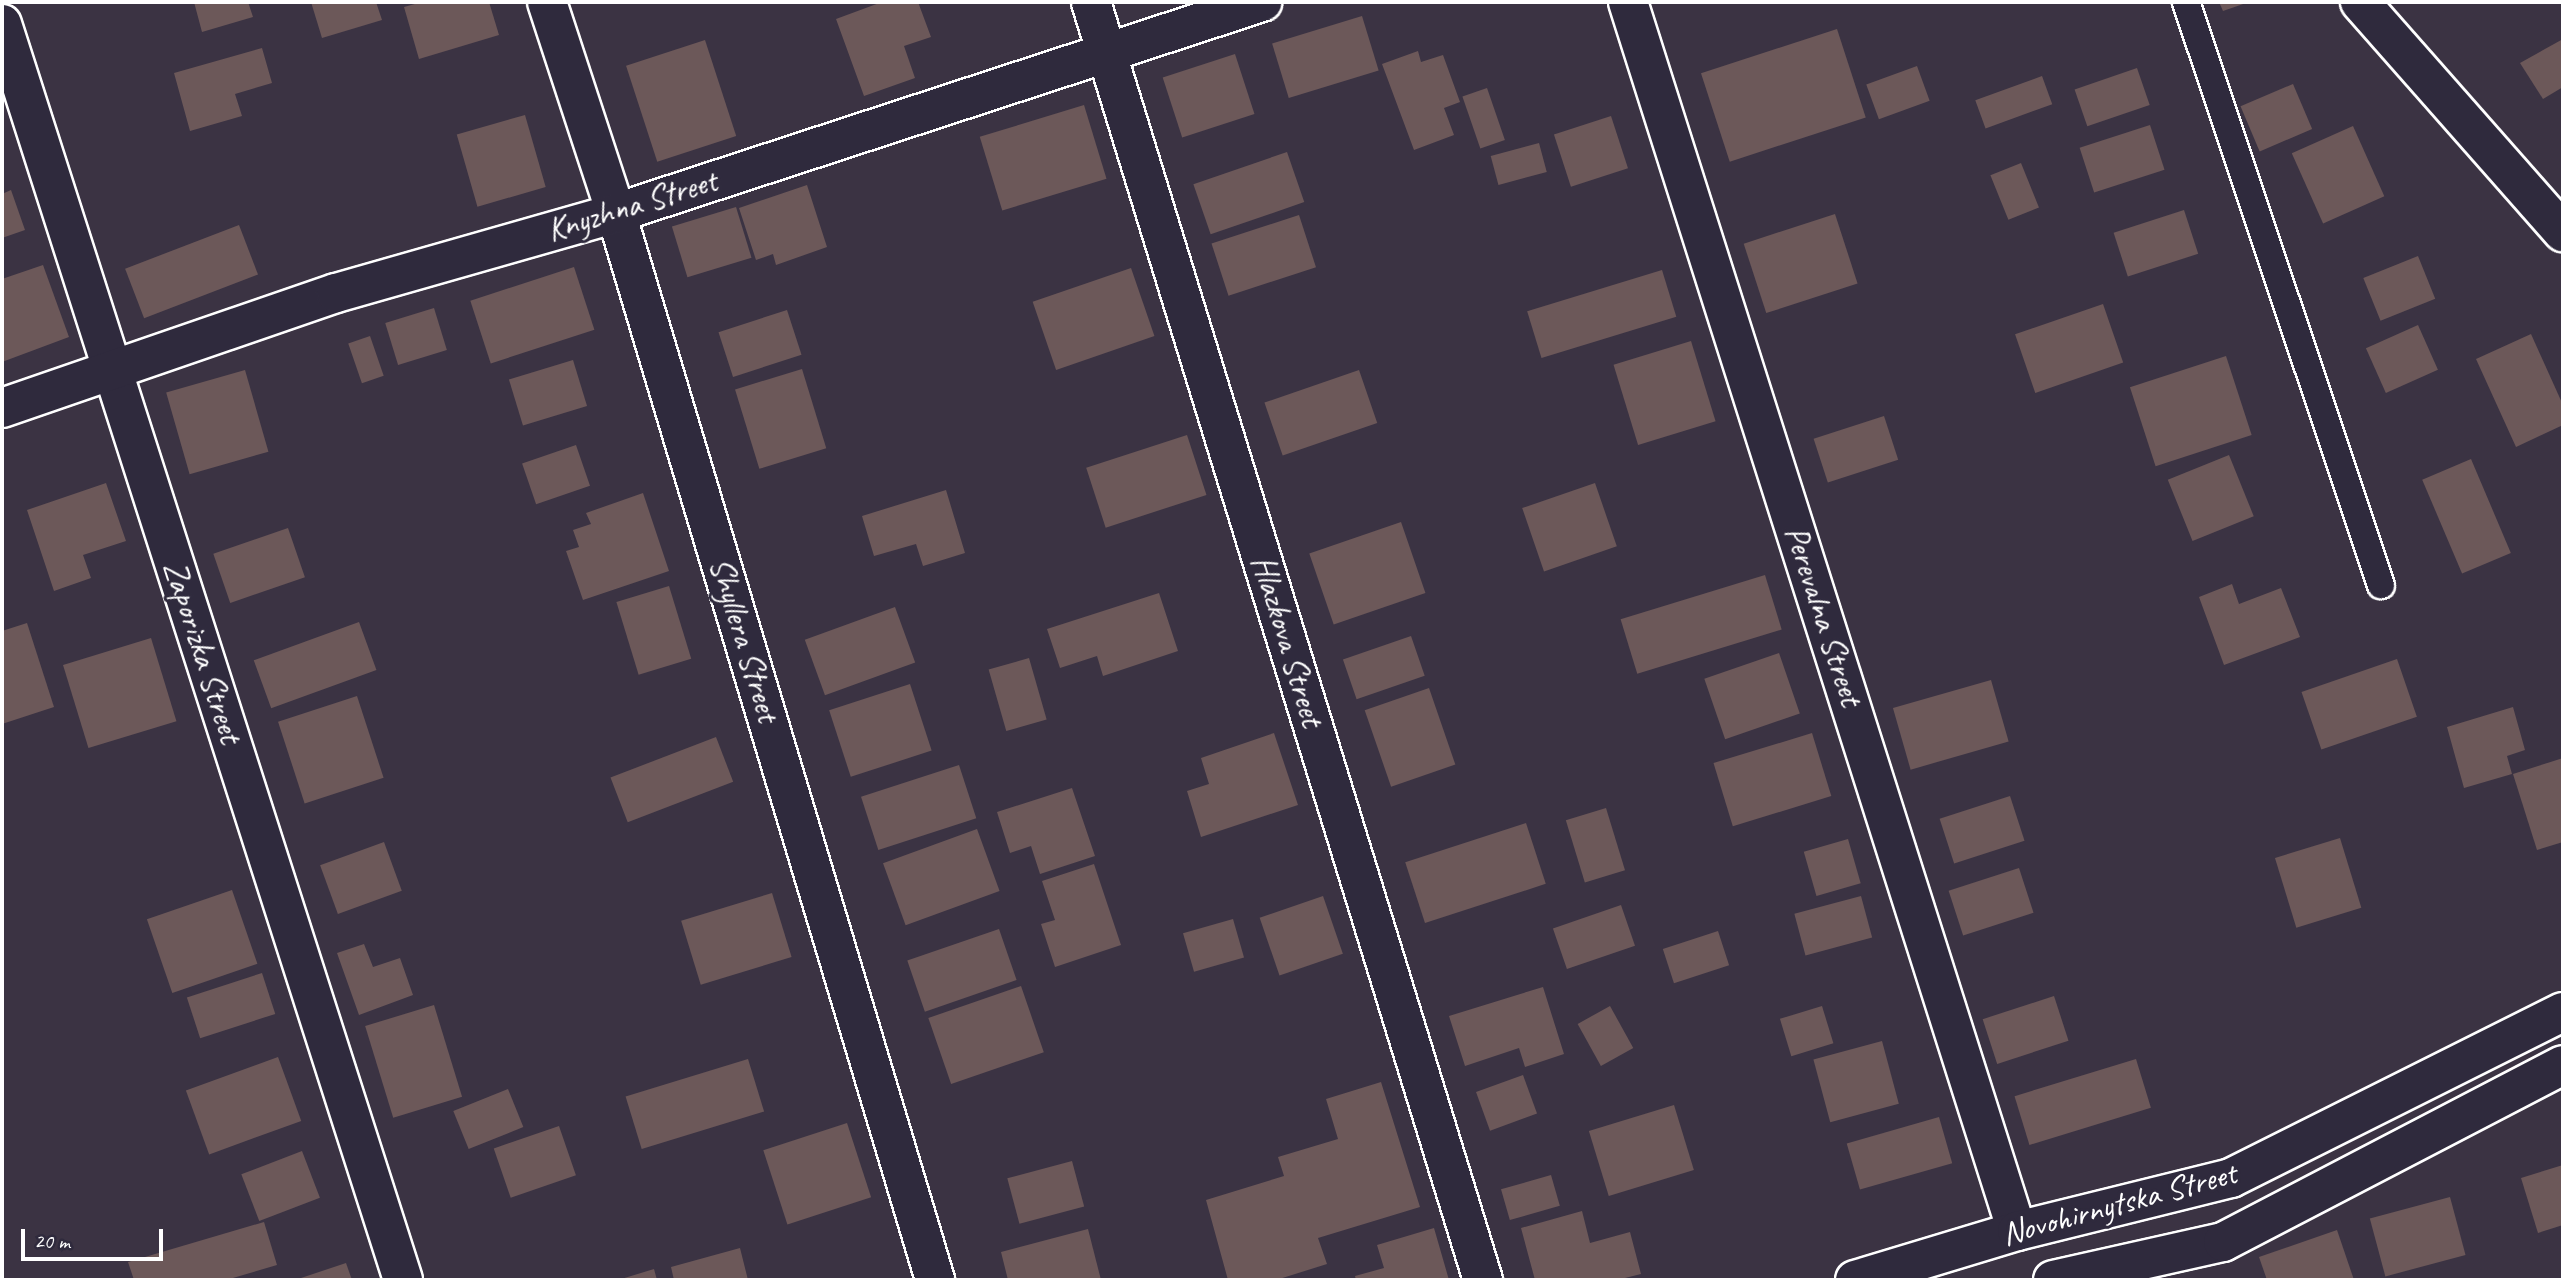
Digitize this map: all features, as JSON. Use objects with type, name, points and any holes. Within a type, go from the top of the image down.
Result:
[{"type":"street","name":"Shyllera Street","points":[[547,2],[616,213],[935,1280]]},
{"type":"street","name":"Hlazkova Street","points":[[1091,2],[1483,1280]]},
{"type":"street","name":"Knyzhna Street","points":[[2,408],[336,293],[616,213],[1108,55],[1262,2]]},
{"type":"street","name":"Perevalna Street","points":[[1628,2],[2017,1231]]},
{"type":"street","points":[[2360,2],[2563,232]]},
{"type":"street","name":"Zaporizka Street","points":[[2,24],[403,1280]]},
{"type":"street","name":"Novohirnytska Street","points":[[1855,1280],[2017,1231],[2231,1178],[2563,1012]]},
{"type":"street","name":"Novohirnytska Street","points":[[2053,1280],[2224,1242],[2563,1065]]},
{"type":"lane","points":[[2186,2],[2381,585]]},
{"type":"building","points":[[194,2],[248,2],[253,17],[202,32]]},
{"type":"building","points":[[311,2],[376,2],[382,20],[322,38]]},
{"type":"building","points":[[422,2],[489,2],[499,35],[419,59],[404,7]]},
{"type":"building","points":[[882,2],[918,2],[931,37],[904,46],[915,78],[864,96],[836,19]]},
{"type":"building","points":[[2219,2],[2249,2],[2223,11]]},
{"type":"building","points":[[1362,16],[1379,71],[1289,98],[1272,43]]},
{"type":"building","points":[[1837,29],[1866,117],[1730,162],[1701,73]]},
{"type":"building","points":[[2563,39],[2563,87],[2543,99],[2520,63]]},
{"type":"building","points":[[705,40],[736,136],[657,162],[626,66]]},
{"type":"building","points":[[262,48],[272,83],[235,94],[242,116],[190,131],[174,73]]},
{"type":"building","points":[[1418,51],[1421,62],[1443,55],[1460,102],[1444,108],[1454,135],[1414,150],[1382,64]]},
{"type":"building","points":[[1235,54],[1254,114],[1182,137],[1163,77]]},
{"type":"building","points":[[1917,66],[1930,101],[1879,119],[1866,84]]},
{"type":"building","points":[[2137,68],[2150,105],[2087,126],[2075,89]]},
{"type":"building","points":[[2042,76],[2052,104],[1986,128],[1975,100]]},
{"type":"building","points":[[2293,84],[2312,129],[2260,151],[2241,106]]},
{"type":"building","points":[[1487,88],[1505,140],[1480,148],[1462,96]]},
{"type":"building","points":[[1084,105],[1107,179],[1002,211],[980,137]]},
{"type":"building","points":[[525,115],[546,187],[477,207],[457,135]]},
{"type":"building","points":[[1611,116],[1628,168],[1571,187],[1554,135]]},
{"type":"building","points":[[2150,125],[2165,170],[2094,193],[2080,148]]},
{"type":"building","points":[[2353,126],[2384,196],[2323,224],[2292,153]]},
{"type":"building","points":[[1539,143],[1547,172],[1498,185],[1491,156]]},
{"type":"building","points":[[1287,152],[1304,202],[1211,234],[1193,184]]},
{"type":"building","points":[[2021,163],[2039,208],[2008,220],[1990,175]]},
{"type":"building","points":[[807,185],[827,247],[776,265],[773,254],[756,260],[739,208]]},
{"type":"building","points":[[11,190],[25,230],[2,238],[2,194]]},
{"type":"building","points":[[736,207],[751,258],[687,277],[672,227]]},
{"type":"building","points":[[2184,210],[2198,254],[2128,277],[2114,233]]},
{"type":"building","points":[[1835,214],[1858,283],[1766,313],[1744,244]]},
{"type":"building","points":[[1299,215],[1316,267],[1228,296],[1212,243]]},
{"type":"building","points":[[239,225],[258,274],[144,318],[125,269]]},
{"type":"building","points":[[2418,256],[2435,299],[2381,321],[2363,278]]},
{"type":"building","points":[[43,265],[69,337],[2,362],[2,279]]},
{"type":"building","points":[[574,267],[594,330],[491,363],[470,301]]},
{"type":"building","points":[[1131,268],[1154,336],[1056,370],[1033,302]]},
{"type":"building","points":[[1662,270],[1676,317],[1541,358],[1527,311]]},
{"type":"building","points":[[2103,304],[2123,363],[2035,393],[2015,334]]},
{"type":"building","points":[[434,308],[447,350],[398,365],[385,323]]},
{"type":"building","points":[[787,310],[802,355],[733,377],[719,332]]},
{"type":"building","points":[[2418,325],[2438,370],[2386,393],[2366,348]]},
{"type":"building","points":[[2531,334],[2563,405],[2563,425],[2516,447],[2476,359]]},
{"type":"building","points":[[370,336],[384,376],[362,383],[348,343]]},
{"type":"building","points":[[1691,341],[1716,421],[1638,445],[1614,365]]},
{"type":"building","points":[[2226,356],[2252,435],[2156,466],[2130,387]]},
{"type":"building","points":[[573,360],[587,406],[523,425],[509,380]]},
{"type":"building","points":[[802,369],[826,448],[759,469],[735,389]]},
{"type":"building","points":[[245,370],[268,452],[190,474],[166,393]]},
{"type":"building","points":[[1359,370],[1377,423],[1283,456],[1264,403]]},
{"type":"building","points":[[1884,416],[1898,460],[1828,483],[1814,439]]},
{"type":"building","points":[[1187,435],[1206,495],[1106,528],[1086,468]]},
{"type":"building","points":[[576,445],[590,486],[536,504],[522,464]]},
{"type":"building","points":[[2229,455],[2254,516],[2193,541],[2168,480]]},
{"type":"building","points":[[2471,459],[2511,553],[2462,574],[2422,480]]},
{"type":"building","points":[[106,483],[126,541],[83,555],[91,578],[54,591],[27,510]]},
{"type":"building","points":[[1595,483],[1617,546],[1544,571],[1522,508]]},
{"type":"building","points":[[946,490],[965,553],[923,566],[916,544],[874,556],[862,516]]},
{"type":"building","points":[[643,493],[669,571],[583,600],[566,551],[579,547],[573,530],[591,524],[586,513]]},
{"type":"building","points":[[1401,522],[1425,593],[1334,624],[1309,554]]},
{"type":"building","points":[[288,528],[305,577],[230,603],[213,554]]},
{"type":"building","points":[[1765,575],[1782,630],[1637,674],[1621,619]]},
{"type":"building","points":[[2232,584],[2239,604],[2281,588],[2300,637],[2224,665],[2199,597]]},
{"type":"building","points":[[669,586],[691,659],[639,675],[616,602]]},
{"type":"building","points":[[1159,593],[1178,651],[1103,676],[1097,656],[1060,668],[1047,629]]},
{"type":"building","points":[[895,607],[915,662],[825,695],[805,640]]},
{"type":"building","points":[[359,622],[376,670],[271,708],[254,660]]},
{"type":"building","points":[[27,623],[54,707],[2,724],[2,631]]},
{"type":"building","points":[[1411,636],[1425,676],[1357,699],[1343,659]]},
{"type":"building","points":[[151,638],[176,721],[88,748],[63,665]]},
{"type":"building","points":[[1779,653],[1800,714],[1725,739],[1704,679]]},
{"type":"building","points":[[1029,658],[1047,720],[1006,731],[989,670]]},
{"type":"building","points":[[2397,659],[2417,717],[2321,750],[2302,692]]},
{"type":"building","points":[[1991,680],[2009,742],[1911,770],[1893,708]]},
{"type":"building","points":[[910,684],[932,751],[851,777],[829,710]]},
{"type":"building","points":[[1429,688],[1455,765],[1391,787],[1365,710]]},
{"type":"building","points":[[357,696],[384,778],[305,803],[278,722]]},
{"type":"building","points":[[2513,707],[2525,750],[2507,756],[2512,774],[2464,788],[2447,727]]},
{"type":"building","points":[[1274,733],[1298,805],[1201,837],[1187,791],[1209,784],[1201,758]]},
{"type":"building","points":[[1812,733],[1831,796],[1733,826],[1714,763]]},
{"type":"building","points":[[716,737],[733,782],[628,822],[611,777]]},
{"type":"building","points":[[2563,758],[2563,842],[2537,850],[2513,774]]},
{"type":"building","points":[[959,765],[976,818],[878,850],[861,797]]},
{"type":"building","points":[[1072,788],[1095,856],[1040,874],[1031,846],[1010,853],[997,812]]},
{"type":"building","points":[[2010,796],[2025,841],[1954,864],[1940,819]]},
{"type":"building","points":[[1606,808],[1625,870],[1585,882],[1566,820]]},
{"type":"building","points":[[1526,823],[1546,884],[1425,923],[1405,862]]},
{"type":"building","points":[[977,829],[1000,891],[906,925],[883,863]]},
{"type":"building","points":[[2340,838],[2361,908],[2296,928],[2275,858]]},
{"type":"building","points":[[1848,839],[1861,883],[1816,896],[1804,852]]},
{"type":"building","points":[[384,842],[402,891],[338,914],[320,865]]},
{"type":"building","points":[[1094,864],[1121,945],[1055,967],[1041,924],[1055,920],[1042,881]]},
{"type":"building","points":[[2019,868],[2034,913],[1963,936],[1949,891]]},
{"type":"building","points":[[232,890],[257,964],[172,993],[147,919]]},
{"type":"building","points":[[772,893],[792,957],[701,985],[681,921]]},
{"type":"building","points":[[1323,896],[1343,954],[1280,975],[1260,918]]},
{"type":"building","points":[[1861,896],[1872,938],[1805,955],[1794,914]]},
{"type":"building","points":[[1621,905],[1635,946],[1567,969],[1553,928]]},
{"type":"building","points":[[1233,919],[1244,957],[1194,972],[1183,933]]},
{"type":"building","points":[[999,929],[1017,980],[925,1012],[907,961]]},
{"type":"building","points":[[1718,931],[1729,965],[1674,983],[1663,949]]},
{"type":"building","points":[[364,944],[373,967],[400,958],[413,995],[359,1015],[337,953]]},
{"type":"building","points":[[262,973],[275,1014],[200,1038],[187,997]]},
{"type":"building","points":[[1021,986],[1044,1052],[951,1084],[928,1018]]},
{"type":"building","points":[[1543,987],[1564,1054],[1525,1067],[1519,1048],[1465,1066],[1449,1016]]},
{"type":"building","points":[[2054,996],[2069,1041],[1997,1064],[1983,1019]]},
{"type":"building","points":[[434,1005],[462,1097],[393,1118],[365,1026]]},
{"type":"building","points":[[1610,1006],[1633,1048],[1601,1066],[1578,1024]]},
{"type":"building","points":[[1822,1006],[1833,1043],[1791,1056],[1780,1019]]},
{"type":"building","points":[[1882,1041],[1899,1104],[1830,1122],[1813,1059]]},
{"type":"building","points":[[278,1057],[301,1121],[209,1154],[186,1091]]},
{"type":"building","points":[[748,1059],[764,1112],[642,1149],[626,1096]]},
{"type":"building","points":[[2136,1059],[2151,1108],[2029,1145],[2015,1096]]},
{"type":"building","points":[[1523,1075],[1537,1114],[1490,1131],[1476,1092]]},
{"type":"building","points":[[1381,1082],[1420,1207],[1318,1238],[1327,1264],[1276,1280],[1228,1280],[1206,1200],[1284,1176],[1278,1157],[1338,1139],[1326,1099]]},
{"type":"building","points":[[508,1089],[523,1127],[469,1149],[453,1111]]},
{"type":"building","points":[[1674,1105],[1694,1170],[1609,1196],[1589,1131]]},
{"type":"building","points":[[1939,1117],[1952,1163],[1860,1190],[1847,1143]]},
{"type":"building","points":[[847,1123],[871,1197],[787,1224],[763,1150]]},
{"type":"building","points":[[559,1126],[576,1175],[511,1198],[494,1148]]},
{"type":"building","points":[[302,1151],[320,1198],[259,1221],[241,1174]]},
{"type":"building","points":[[1072,1161],[1084,1206],[1019,1224],[1007,1178]]},
{"type":"building","points":[[2563,1165],[2563,1225],[2538,1233],[2521,1178]]},
{"type":"building","points":[[1551,1175],[1560,1206],[1510,1220],[1501,1189]]},
{"type":"building","points":[[2450,1197],[2466,1255],[2385,1276],[2370,1218]]},
{"type":"building","points":[[1582,1211],[1590,1243],[1630,1232],[1641,1274],[1617,1280],[1535,1280],[1521,1228]]},
{"type":"building","points":[[264,1222],[277,1265],[226,1280],[134,1280],[128,1262]]},
{"type":"building","points":[[1434,1228],[1449,1280],[1356,1280],[1355,1276],[1384,1268],[1377,1245]]},
{"type":"building","points":[[1088,1229],[1101,1280],[1008,1280],[1001,1252]]},
{"type":"building","points":[[2337,1230],[2354,1280],[2267,1280],[2259,1257]]},
{"type":"building","points":[[740,1248],[748,1280],[674,1280],[671,1267]]},
{"type":"building","points":[[346,1263],[352,1280],[295,1280]]},
{"type":"building","points":[[654,1269],[657,1280],[618,1280]]}]
